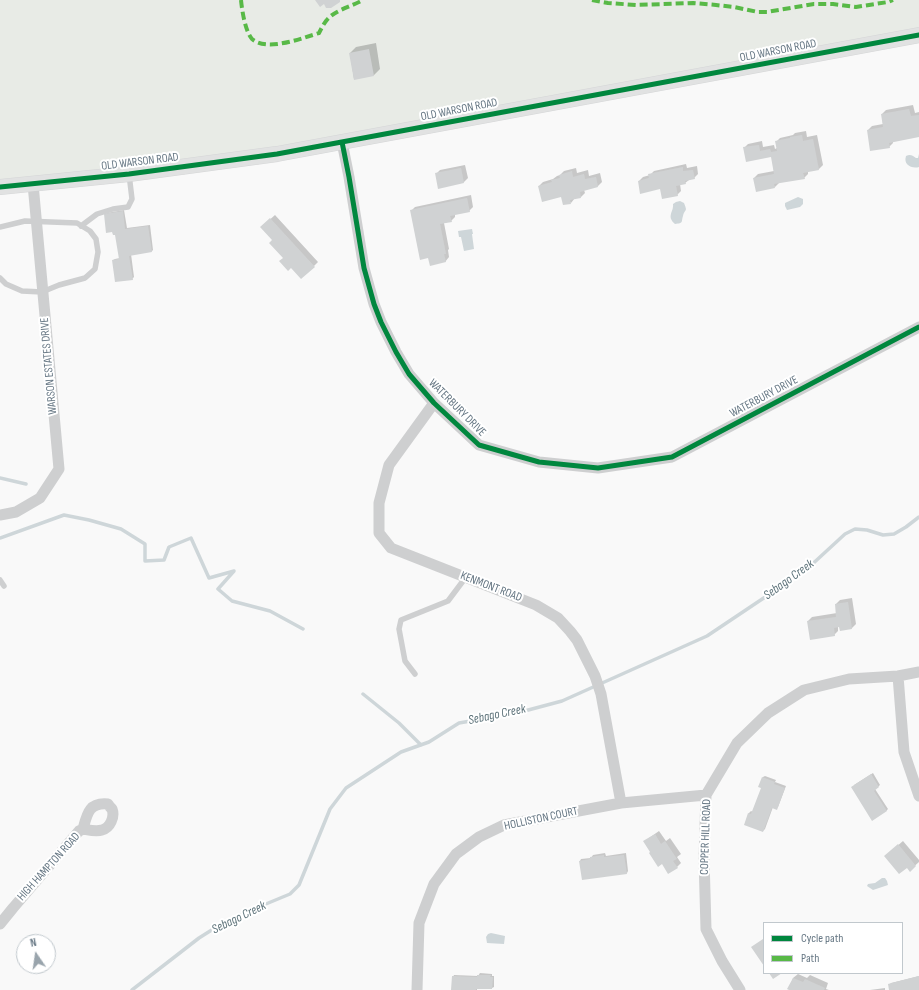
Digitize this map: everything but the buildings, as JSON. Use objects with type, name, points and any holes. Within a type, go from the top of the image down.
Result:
[{"type":"street","name":"OLD WARSON ROAD","points":[[0,187],[129,174],[277,154],[919,35]]},
{"type":"street","name":"WATERBURY DRIVE","points":[[342,142],[364,268],[374,304],[381,322],[396,352],[410,374],[434,403],[479,445],[539,462],[598,468],[672,457],[919,327]]},
{"type":"street","name":"WARSON ESTATES DRIVE","points":[[0,515],[16,512],[40,498],[59,469],[33,184]]},
{"type":"street","name":"KENMONT ROAD","points":[[434,403],[389,465],[379,504],[379,533],[391,548],[536,605],[558,618],[570,630],[577,640],[595,676],[601,694],[621,803]]},
{"type":"street","name":"COPPER HILL ROAD","points":[[740,990],[722,961],[706,929],[704,858],[706,795],[737,743],[768,713],[804,690],[849,679],[898,676],[919,672]]},
{"type":"street","points":[[898,676],[904,752],[919,796]]},
{"type":"street","name":"HOLLISTON COURT","points":[[417,990],[419,923],[434,884],[456,854],[479,837],[504,825],[621,803],[706,795]]},
{"type":"street","name":"HIGH HAMPTON ROAD","points":[[1,919],[79,831],[83,829]]},
{"type":"lane","points":[[81,226],[97,214],[113,209],[128,207],[132,199],[129,174]]},
{"type":"lane","points":[[0,227],[25,221],[77,223],[90,231],[96,239],[98,252],[95,268],[85,278],[42,292],[22,291],[6,284],[0,278]]},
{"type":"lane","points":[[415,674],[405,660],[398,629],[401,620],[448,601],[466,577]]},
{"type":"lane","points":[[0,580],[4,586]]},
{"type":"shaded area","points":[[0,0],[919,0],[919,29],[248,154],[0,181]]},
{"type":"shaded area","points":[[919,154],[919,167],[911,167],[907,164],[905,159],[906,156],[911,155],[918,158]]},
{"type":"shaded area","points":[[798,197],[803,199],[803,204],[800,207],[787,210],[785,203]]},
{"type":"shaded area","points":[[680,201],[684,203],[686,209],[682,222],[675,224],[671,219],[673,204]]},
{"type":"shaded area","points":[[472,229],[474,249],[464,251],[458,231]]},
{"type":"shaded area","points":[[882,878],[885,878],[888,885],[873,890],[867,886],[868,884],[875,883]]},
{"type":"shaded area","points":[[491,933],[505,936],[504,944],[487,943],[486,937]]},
{"type":"waterway","points":[[0,478],[26,484]]},
{"type":"waterway","points":[[0,538],[64,515],[121,529],[145,544],[145,561],[164,560],[169,547],[191,538],[209,578],[234,571],[218,589],[232,601],[270,611],[303,629]]},
{"type":"waterway","name":"Sebago Creek","points":[[132,990],[199,938],[218,926],[290,894],[299,885],[330,809],[346,788],[401,752],[429,742],[459,723],[517,713],[562,701],[707,636],[807,569],[845,534],[855,529],[867,530],[883,535],[894,534],[919,517]]},
{"type":"waterway","points":[[363,694],[399,723],[421,745]]},
{"type":"marked path","points":[[241,0],[247,31],[252,39],[259,43],[267,44],[295,41],[319,33],[329,17],[363,0]]},
{"type":"marked path","points":[[592,0],[636,5],[693,3],[734,7],[758,12],[767,12],[814,4],[833,4],[856,7],[893,0]]},
{"type":"cycle path","points":[[0,187],[129,174],[277,154],[919,35]]},
{"type":"cycle path","points":[[342,142],[364,268],[374,304],[381,322],[409,374],[434,403],[479,445],[539,462],[598,468],[672,457],[919,327]]}]
